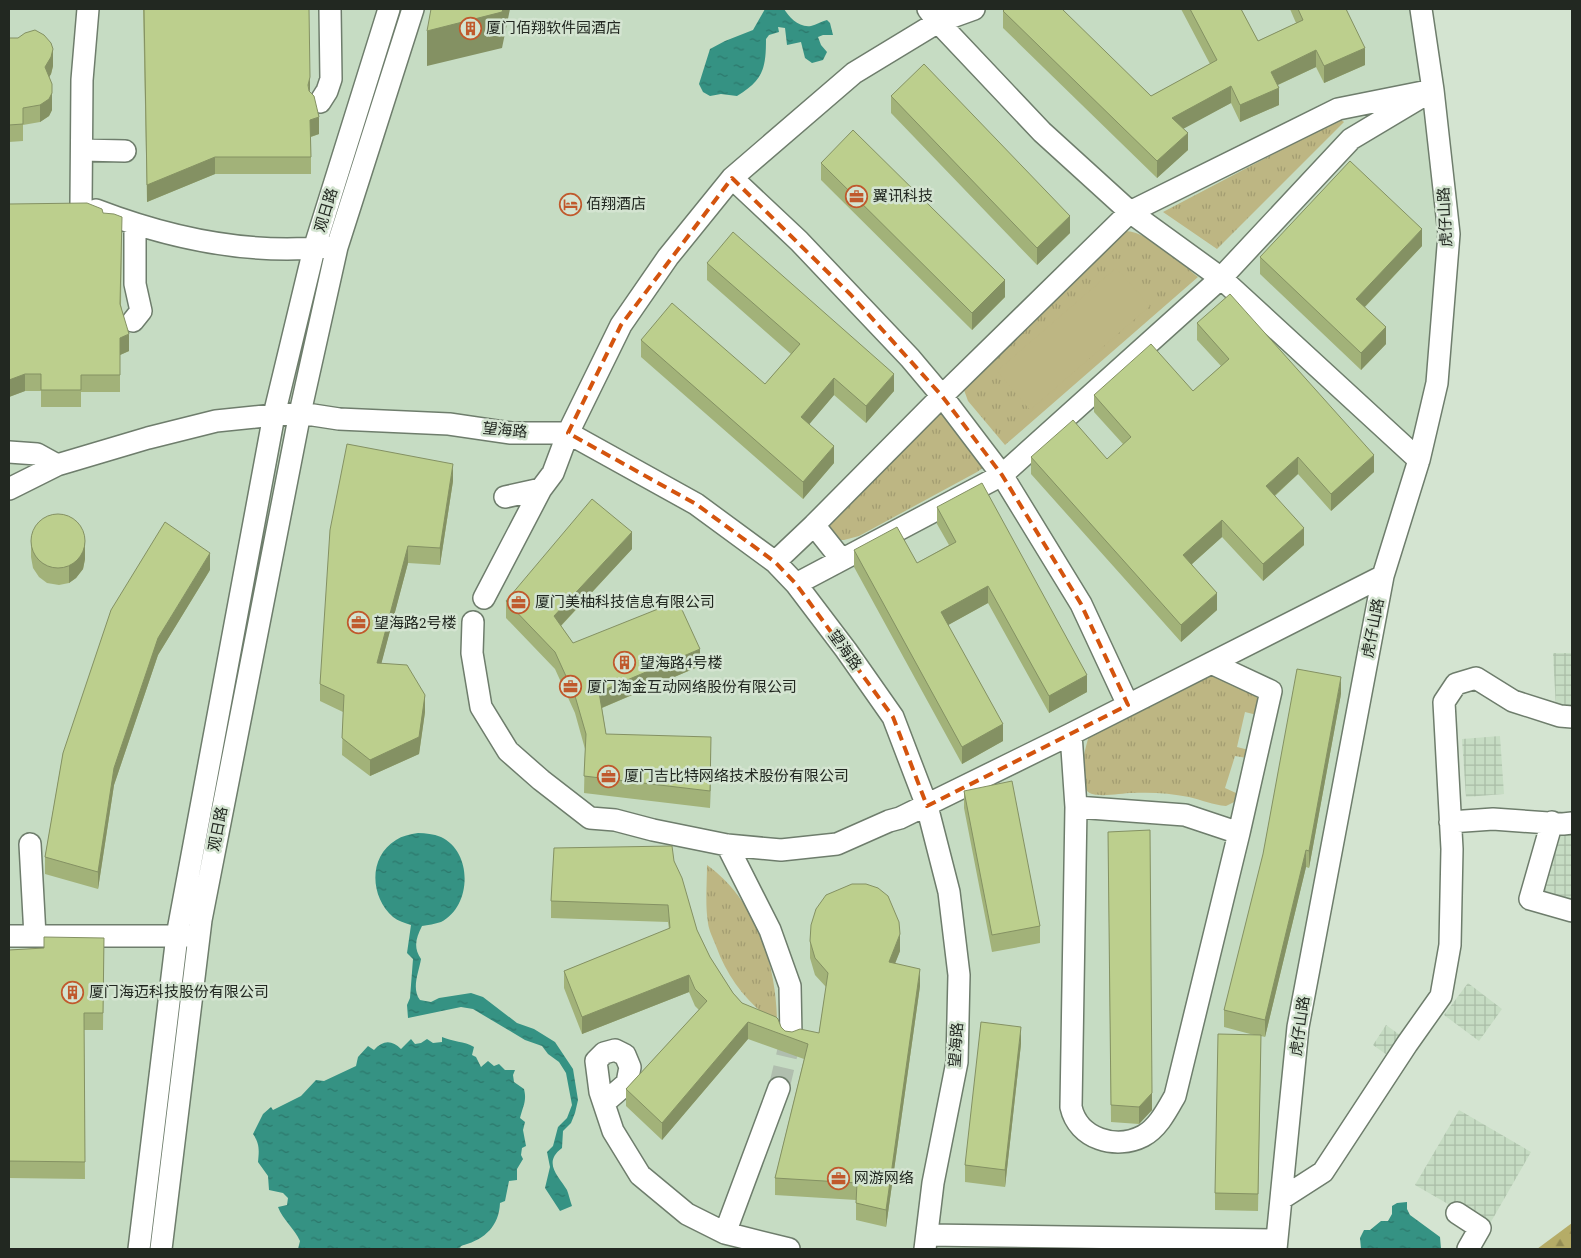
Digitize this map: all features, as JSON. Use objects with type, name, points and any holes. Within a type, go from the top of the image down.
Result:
[{"type":"street","points":[[88,9],[82,80],[82,150],[72,206],[201,242],[255,248],[314,249],[337,246]]},
{"type":"street","points":[[320,102],[331,79],[330,9]]},
{"type":"street","name":"观日路","points":[[139,1249],[177,936],[274,414],[314,249],[388,9]]},
{"type":"street","name":"观日路","points":[[161,1249],[202,910],[300,414],[337,246],[414,9]]},
{"type":"street","points":[[484,598],[541,489],[553,473],[568,433],[621,325],[668,257],[732,178],[854,73],[933,16],[974,9]]},
{"type":"street","name":"虎仔山路","points":[[1276,1245],[1298,1027],[1383,576],[1419,460],[1437,383],[1449,234],[1433,90],[1421,9]]},
{"type":"street","points":[[933,16],[1042,132],[1130,212],[1221,278],[1419,460]]},
{"type":"street","points":[[775,562],[1130,212],[1338,109],[1433,90]]},
{"type":"street","points":[[796,584],[1002,475],[1221,278],[1351,138],[1433,90]]},
{"type":"street","points":[[82,150],[125,151]]},
{"type":"street","points":[[732,178],[799,241],[910,358],[942,396],[1002,475],[1081,604],[1128,705]]},
{"type":"street","points":[[133,321],[141,311],[135,284],[135,225]]},
{"type":"street","points":[[9,489],[57,466],[148,438],[216,421],[274,414],[300,414]]},
{"type":"street","name":"望海路","points":[[300,414],[339,419],[449,424],[510,433],[568,433],[696,504],[775,562],[796,584],[846,650],[893,717],[927,806],[949,892],[959,975],[957,1062],[933,1184],[926,1242]]},
{"type":"street","points":[[9,452],[37,454],[57,466]]},
{"type":"street","points":[[505,496],[541,489]]},
{"type":"street","points":[[814,525],[841,559]]},
{"type":"street","points":[[473,622],[472,653],[481,707],[508,751],[590,818],[615,820],[727,845],[781,850],[836,844],[927,806],[1383,576]]},
{"type":"street","points":[[1071,734],[1076,807],[1073,1116],[1085,1132],[1096,1138],[1120,1143],[1144,1136],[1159,1121],[1175,1096],[1239,833],[1271,691],[1211,663]]},
{"type":"street","points":[[1281,1200],[1323,1172],[1407,1044],[1441,996],[1450,945],[1452,849],[1444,702],[1456,684],[1476,678],[1513,701],[1560,716],[1572,717]]},
{"type":"street","points":[[1076,807],[1185,815],[1239,833]]},
{"type":"street","points":[[1450,822],[1493,819],[1562,823],[1530,899],[1572,911]]},
{"type":"street","points":[[30,844],[35,936]]},
{"type":"street","points":[[727,845],[770,930],[790,986],[791,1037]]},
{"type":"street","points":[[9,936],[199,936]]},
{"type":"street","points":[[725,1233],[780,1088]]},
{"type":"street","points":[[604,1103],[613,1131],[640,1175],[686,1214],[725,1233],[789,1249]]},
{"type":"street","points":[[1458,1214],[1480,1228],[1468,1249]]},
{"type":"street","points":[[926,1242],[1276,1245]]},
{"type":"highlighted area","points":[[732,178],[851,295],[942,396],[1002,475],[1081,604],[1128,705],[927,806],[893,717],[796,584],[775,562],[696,504],[568,433],[621,325]]},
{"type":"shaded area","points":[[9,9],[1416,9],[1439,235],[1433,361],[1266,1249],[9,1249]]},
{"type":"shaded area","points":[[1553,653],[1572,653],[1572,708],[1556,709]]},
{"type":"shaded area","points":[[1500,736],[1504,794],[1466,797],[1462,739]]},
{"type":"shaded area","points":[[1563,824],[1572,827],[1572,904],[1540,893]]},
{"type":"shaded area","points":[[1468,983],[1502,1009],[1479,1041],[1444,1015]]},
{"type":"shaded area","points":[[1386,1025],[1400,1035],[1387,1055],[1373,1045]]},
{"type":"shaded area","points":[[1459,1110],[1531,1152],[1488,1227],[1415,1185]]},
{"type":"green space","points":[[1340,119],[1344,122],[1217,249],[1163,212]]},
{"type":"green space","points":[[1125,231],[1134,232],[1153,242],[1198,277],[1005,445],[968,401],[964,390],[968,382]]},
{"type":"green space","points":[[1116,268],[1150,306],[1030,410],[997,371]]},
{"type":"green space","points":[[940,408],[984,467],[859,536],[836,540],[829,528],[829,521]]},
{"type":"green space","points":[[1210,674],[1258,696],[1257,715],[1245,712],[1237,747],[1249,750],[1247,758],[1235,756],[1225,788],[1236,793],[1236,801],[1226,806],[1168,794],[1095,795],[1087,791],[1082,778],[1082,770],[1084,753],[1090,732]]},
{"type":"green space","points":[[707,865],[724,879],[739,896],[751,915],[768,957],[773,979],[777,1024],[757,1008],[740,990],[721,958],[708,923],[706,901]]},
{"type":"green space","points":[[1572,1223],[1572,1249],[1537,1249]]},
{"type":"water","points":[[765,9],[784,9],[795,21],[807,26],[827,20],[830,23],[833,35],[818,37],[821,45],[827,52],[823,60],[812,63],[805,58],[801,42],[787,45],[785,28],[778,27],[779,32],[769,35],[766,39],[764,66],[758,79],[752,85],[737,96],[721,94],[710,96],[703,92],[699,84],[710,49],[753,30]]},
{"type":"water","points":[[418,833],[441,837],[451,844],[459,854],[465,879],[459,904],[451,914],[441,922],[422,926],[418,935],[416,946],[421,959],[416,980],[416,990],[420,1000],[431,1002],[439,998],[471,993],[483,997],[517,1023],[534,1029],[555,1042],[573,1069],[578,1100],[571,1123],[563,1131],[562,1148],[553,1159],[554,1169],[567,1190],[572,1206],[560,1211],[545,1188],[550,1167],[547,1152],[553,1146],[558,1127],[567,1118],[572,1105],[566,1073],[559,1062],[548,1054],[542,1046],[525,1040],[473,1009],[461,1007],[408,1018],[407,1005],[410,998],[413,959],[407,953],[411,925],[393,917],[385,909],[376,888],[375,877],[380,856],[387,847],[401,837]]},
{"type":"water","points":[[442,1037],[474,1047],[472,1055],[476,1057],[481,1067],[488,1061],[494,1066],[499,1064],[505,1070],[515,1070],[513,1075],[514,1082],[524,1089],[525,1100],[520,1118],[525,1122],[523,1130],[526,1146],[522,1148],[521,1155],[523,1159],[517,1169],[517,1180],[509,1181],[505,1201],[500,1203],[494,1225],[478,1239],[457,1248],[298,1249],[300,1241],[278,1207],[287,1205],[288,1198],[283,1193],[269,1190],[268,1176],[258,1162],[258,1144],[253,1134],[263,1114],[271,1107],[273,1110],[301,1096],[316,1080],[324,1081],[356,1066],[358,1057],[368,1046],[374,1050],[381,1044],[388,1042],[401,1049],[411,1039],[415,1044],[427,1039],[433,1043],[442,1042]]},
{"type":"water","points":[[1407,1202],[1407,1209],[1410,1215],[1440,1237],[1441,1249],[1361,1249],[1360,1238],[1364,1230],[1370,1230],[1381,1221],[1388,1221],[1392,1214],[1392,1206],[1397,1203]]},
{"type":"building","points":[[144,9],[309,9],[310,77],[308,85],[309,91],[314,96],[319,117],[310,120],[311,157],[215,157],[147,185]]},
{"type":"building","points":[[431,9],[503,9],[502,12],[427,31]]},
{"type":"building","points":[[1005,9],[1062,9],[1151,96],[1217,60],[1190,9],[1241,9],[1258,41],[1303,20],[1298,9],[1346,9],[1365,48],[1324,66],[1316,50],[1271,72],[1279,88],[1240,105],[1231,86],[1172,118],[1188,133],[1157,161],[1003,11]]},
{"type":"building","points":[[35,30],[44,35],[51,43],[53,49],[45,67],[52,84],[52,93],[49,99],[40,105],[23,108],[23,124],[9,125],[9,38],[18,38],[25,33]]},
{"type":"building","points":[[924,64],[1070,216],[1037,248],[891,96]]},
{"type":"building","points":[[853,130],[1005,280],[972,313],[821,163]]},
{"type":"building","points":[[1350,161],[1422,229],[1356,299],[1386,327],[1361,353],[1260,257]]},
{"type":"building","points":[[87,203],[102,209],[103,213],[122,217],[120,304],[129,334],[120,338],[120,375],[81,375],[81,390],[41,390],[41,374],[25,374],[9,380],[9,204]]},
{"type":"building","points":[[733,232],[894,374],[866,406],[834,378],[801,417],[834,446],[803,482],[641,340],[672,303],[765,384],[800,344],[707,263]]},
{"type":"building","points":[[1230,294],[1374,455],[1331,494],[1298,457],[1266,486],[1304,528],[1263,564],[1222,520],[1183,555],[1217,593],[1181,625],[1031,457],[1073,420],[1107,459],[1131,437],[1094,395],[1151,344],[1193,391],[1229,359],[1197,323]]},
{"type":"building","name":"望海路2号楼","points":[[347,444],[453,464],[440,548],[408,546],[377,663],[407,665],[425,695],[419,737],[370,760],[342,738],[344,695],[320,684],[330,530]]},
{"type":"building","points":[[982,483],[1087,675],[1049,696],[988,586],[941,612],[1003,724],[962,747],[854,550],[897,527],[917,563],[956,542],[937,507]]},
{"type":"building","name":"望海路4号楼","points":[[592,499],[632,532],[554,616],[573,643],[678,601],[700,649],[599,692],[606,734],[711,737],[710,791],[584,776],[586,734],[575,696],[555,652],[506,601]]},
{"type":"building","points":[[58,514],[68,516],[77,522],[83,531],[85,541],[83,551],[77,560],[68,566],[58,568],[48,566],[39,560],[33,551],[31,541],[33,531],[39,522],[48,516]]},
{"type":"building","points":[[165,522],[210,553],[158,638],[114,768],[98,872],[45,857],[63,753],[111,610]]},
{"type":"building","points":[[1297,669],[1341,677],[1309,851],[1306,850],[1265,1020],[1224,1010],[1263,854]]},
{"type":"building","points":[[1012,781],[1040,926],[992,935],[964,791]]},
{"type":"building","points":[[1150,830],[1152,1093],[1139,1107],[1111,1105],[1108,832]]},
{"type":"building","points":[[672,846],[674,861],[682,878],[697,930],[710,957],[733,993],[742,1003],[776,1017],[785,1031],[792,1032],[800,1029],[819,1033],[828,973],[815,958],[810,941],[811,925],[816,909],[826,895],[852,884],[866,884],[878,888],[888,896],[899,922],[900,934],[889,962],[920,969],[886,1210],[856,1203],[857,1183],[775,1178],[808,1044],[748,1022],[662,1123],[626,1089],[707,1001],[695,989],[689,975],[582,1017],[564,971],[670,928],[668,905],[551,901],[554,848]]},
{"type":"building","points":[[44,937],[104,938],[103,1013],[84,1013],[85,1162],[9,1161],[9,950],[44,948]]},
{"type":"building","points":[[981,1022],[1021,1027],[1005,1170],[965,1165]]},
{"type":"building","points":[[1218,1034],[1261,1035],[1258,1194],[1215,1193]]},
{"type":"tunnel","points":[[779,1088],[791,1037]]},
{"type":"place","name":"厦门佰翔软件园酒店","points":[[470,28]]},
{"type":"place","name":"翼讯科技","points":[[857,196]]},
{"type":"place","name":"佰翔酒店","points":[[570,204]]},
{"type":"place","name":"厦门美柚科技信息有限公司","points":[[519,602]]},
{"type":"place","name":"望海路2号楼","points":[[358,623]]},
{"type":"place","name":"望海路4号楼","points":[[624,663]]},
{"type":"place","name":"厦门淘金互动网络股份有限公司","points":[[571,687]]},
{"type":"place","name":"厦门吉比特网络技术股份有限公司","points":[[608,776]]},
{"type":"place","name":"厦门海迈科技股份有限公司","points":[[73,992]]},
{"type":"place","name":"网游网络","points":[[838,1178]]}]
